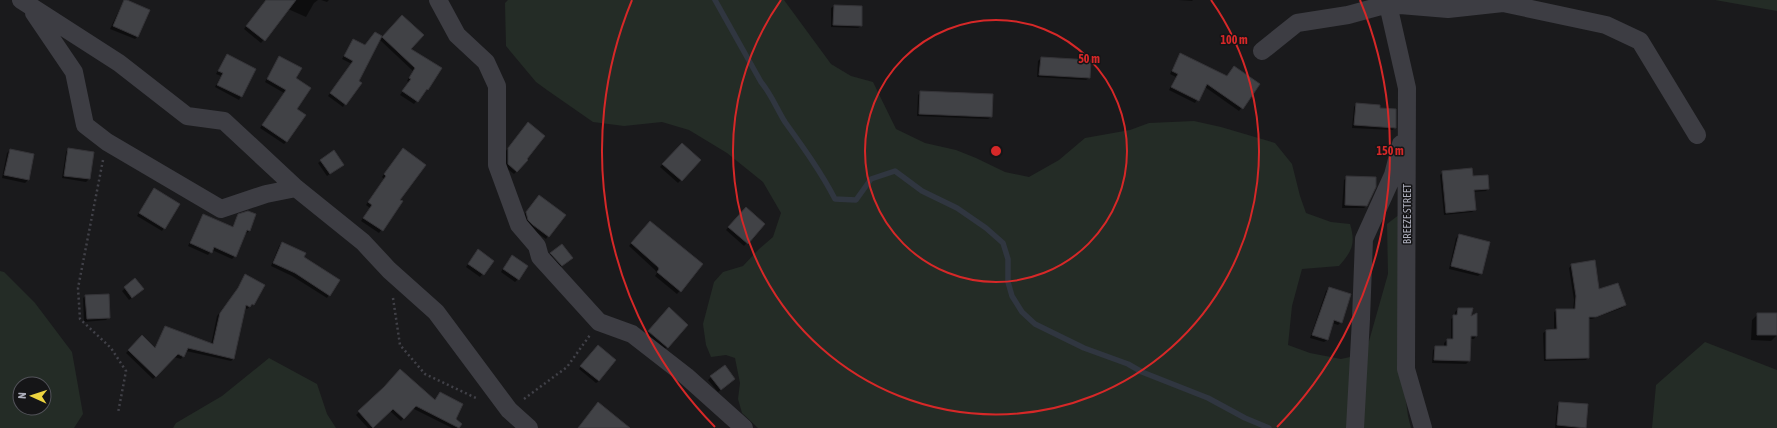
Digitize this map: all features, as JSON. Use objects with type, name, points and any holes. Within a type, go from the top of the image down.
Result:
[{"type":"street","points":[[438,0],[457,35],[486,62],[497,86],[497,165],[519,225],[537,246],[540,257],[599,322],[632,334],[686,376],[744,428]]},
{"type":"street","points":[[1262,51],[1297,23],[1348,15],[1387,2],[1448,10],[1503,3],[1606,25],[1640,41],[1697,135]]},
{"type":"street","name":"BREEZE STREET","points":[[1387,2],[1407,88],[1406,369],[1423,428]]},
{"type":"street","points":[[25,3],[74,72],[85,125],[107,142],[221,209],[266,194],[296,188]]},
{"type":"street","points":[[25,3],[119,63],[187,116],[224,121],[296,188],[363,242],[389,270],[436,312],[510,410],[529,428]]},
{"type":"street","points":[[1355,428],[1362,319],[1364,239],[1393,175],[1407,120]]},
{"type":"path","points":[[107,142],[78,288],[80,319],[111,348],[126,371],[118,413]]},
{"type":"path","points":[[389,270],[400,345],[425,374],[482,400]]},
{"type":"path","points":[[510,410],[567,366],[599,322]]},
{"type":"shaded area","points":[[508,0],[784,0],[831,64],[851,76],[873,82],[896,129],[925,143],[956,150],[1005,172],[1029,177],[1059,160],[1085,138],[1130,130],[1149,123],[1194,121],[1221,127],[1275,143],[1292,164],[1306,213],[1331,222],[1350,224],[1353,237],[1352,247],[1339,266],[1302,269],[1292,306],[1288,345],[1310,353],[1341,359],[1359,355],[1369,341],[1388,274],[1387,224],[1400,214],[1402,373],[1411,428],[758,428],[742,413],[738,399],[740,383],[735,358],[726,355],[711,357],[706,345],[703,324],[714,282],[723,272],[743,266],[773,237],[781,213],[763,182],[727,153],[689,130],[662,122],[624,126],[593,122],[547,90],[536,82],[506,46],[505,3]]},
{"type":"shaded area","points":[[1715,0],[1777,0],[1777,11]]},
{"type":"shaded area","points":[[0,271],[4,272],[35,303],[72,352],[83,414],[74,428],[0,428]]},
{"type":"shaded area","points":[[1705,342],[1777,370],[1777,428],[1652,428],[1656,385]]},
{"type":"shaded area","points":[[269,358],[317,384],[327,414],[336,428],[173,428],[176,423],[222,396]]},
{"type":"building","points":[[124,0],[150,10],[138,37],[113,26]]},
{"type":"building","points":[[266,0],[296,0],[265,41],[246,26]]},
{"type":"building","points":[[834,5],[862,6],[862,26],[833,25]]},
{"type":"building","points":[[402,15],[424,35],[411,49],[442,68],[428,90],[427,89],[418,102],[402,91],[411,79],[409,78],[415,68],[382,37]]},
{"type":"building","points":[[375,32],[382,36],[359,81],[362,83],[346,105],[330,93],[353,61],[344,56],[353,39],[365,45]]},
{"type":"building","points":[[1180,53],[1227,76],[1234,66],[1260,84],[1243,109],[1207,84],[1199,101],[1171,87],[1178,74],[1172,71]]},
{"type":"building","points":[[227,54],[256,69],[242,97],[217,85],[223,73],[218,71]]},
{"type":"building","points":[[279,56],[302,68],[296,78],[311,88],[297,109],[306,115],[287,142],[262,125],[286,90],[267,79]]},
{"type":"building","points":[[1041,57],[1091,60],[1090,78],[1039,75]]},
{"type":"building","points":[[920,91],[993,94],[992,117],[919,114]]},
{"type":"building","points":[[1356,103],[1380,105],[1380,108],[1396,109],[1396,128],[1354,125]]},
{"type":"building","points":[[528,122],[545,136],[527,159],[528,160],[517,172],[508,164],[508,148]]},
{"type":"building","points":[[682,143],[701,160],[682,181],[662,164]]},
{"type":"building","points":[[68,148],[94,152],[90,179],[64,176]]},
{"type":"building","points":[[403,148],[426,165],[400,200],[403,201],[383,231],[363,218],[372,205],[368,202],[386,176],[384,174]]},
{"type":"building","points":[[10,149],[34,154],[29,180],[4,175]]},
{"type":"building","points":[[334,150],[344,165],[330,174],[320,160]]},
{"type":"building","points":[[1472,168],[1473,176],[1488,175],[1489,189],[1474,190],[1476,210],[1446,213],[1442,171]]},
{"type":"building","points":[[1346,176],[1376,177],[1376,187],[1367,206],[1345,205]]},
{"type":"building","points":[[154,188],[180,204],[165,229],[139,213]]},
{"type":"building","points":[[539,195],[566,215],[549,237],[528,220],[526,212]]},
{"type":"building","points":[[746,207],[765,224],[748,244],[728,227]]},
{"type":"building","points":[[248,211],[256,214],[250,231],[247,230],[236,257],[214,247],[212,253],[190,243],[203,214],[233,227],[238,214]]},
{"type":"building","points":[[650,221],[703,264],[681,292],[657,272],[659,269],[658,267],[631,243]]},
{"type":"building","points":[[1459,234],[1490,242],[1482,274],[1451,266]]},
{"type":"building","points":[[282,242],[306,253],[304,257],[340,280],[330,296],[295,273],[273,263]]},
{"type":"building","points":[[562,244],[573,258],[562,266],[550,253]]},
{"type":"building","points":[[478,249],[494,261],[484,275],[468,264]]},
{"type":"building","points":[[512,255],[528,266],[519,280],[503,269]]},
{"type":"building","points":[[1595,260],[1599,289],[1618,283],[1626,305],[1596,317],[1589,317],[1589,358],[1546,359],[1546,330],[1557,329],[1556,309],[1575,309],[1576,296],[1571,264]]},
{"type":"building","points":[[245,274],[265,285],[254,305],[252,304],[250,307],[246,305],[234,359],[188,348],[184,357],[178,354],[156,377],[128,350],[142,335],[155,348],[165,326],[213,344],[220,313],[238,288]]},
{"type":"building","points":[[135,278],[144,289],[132,298],[124,287]]},
{"type":"building","points":[[1329,287],[1351,294],[1342,323],[1334,320],[1328,340],[1312,335]]},
{"type":"building","points":[[109,294],[110,318],[87,319],[85,295]]},
{"type":"building","points":[[669,307],[688,325],[668,348],[648,331]]},
{"type":"building","points":[[1458,308],[1473,308],[1471,316],[1477,313],[1477,336],[1471,336],[1470,361],[1434,360],[1435,346],[1447,346],[1447,339],[1453,339],[1453,315],[1457,315]]},
{"type":"building","points":[[1757,313],[1777,313],[1777,335],[1757,335]]},
{"type":"building","points":[[598,345],[616,360],[599,381],[580,366]]},
{"type":"building","points":[[725,365],[735,379],[721,390],[710,376]]},
{"type":"building","points":[[400,369],[435,400],[440,392],[463,404],[456,419],[462,424],[459,428],[416,406],[404,419],[393,409],[373,428],[358,411],[384,387]]},
{"type":"building","points":[[598,402],[630,428],[578,428]]},
{"type":"building","points":[[1559,402],[1588,404],[1586,428],[1557,425]]},
{"type":"waterway","points":[[715,0],[785,122],[818,169],[835,199],[856,200],[871,179],[895,171],[922,191],[957,208],[986,228],[1003,243],[1008,259],[1008,282],[1012,296],[1022,312],[1035,324],[1084,348],[1128,364],[1142,372],[1208,398],[1245,418],[1269,428]]}]
